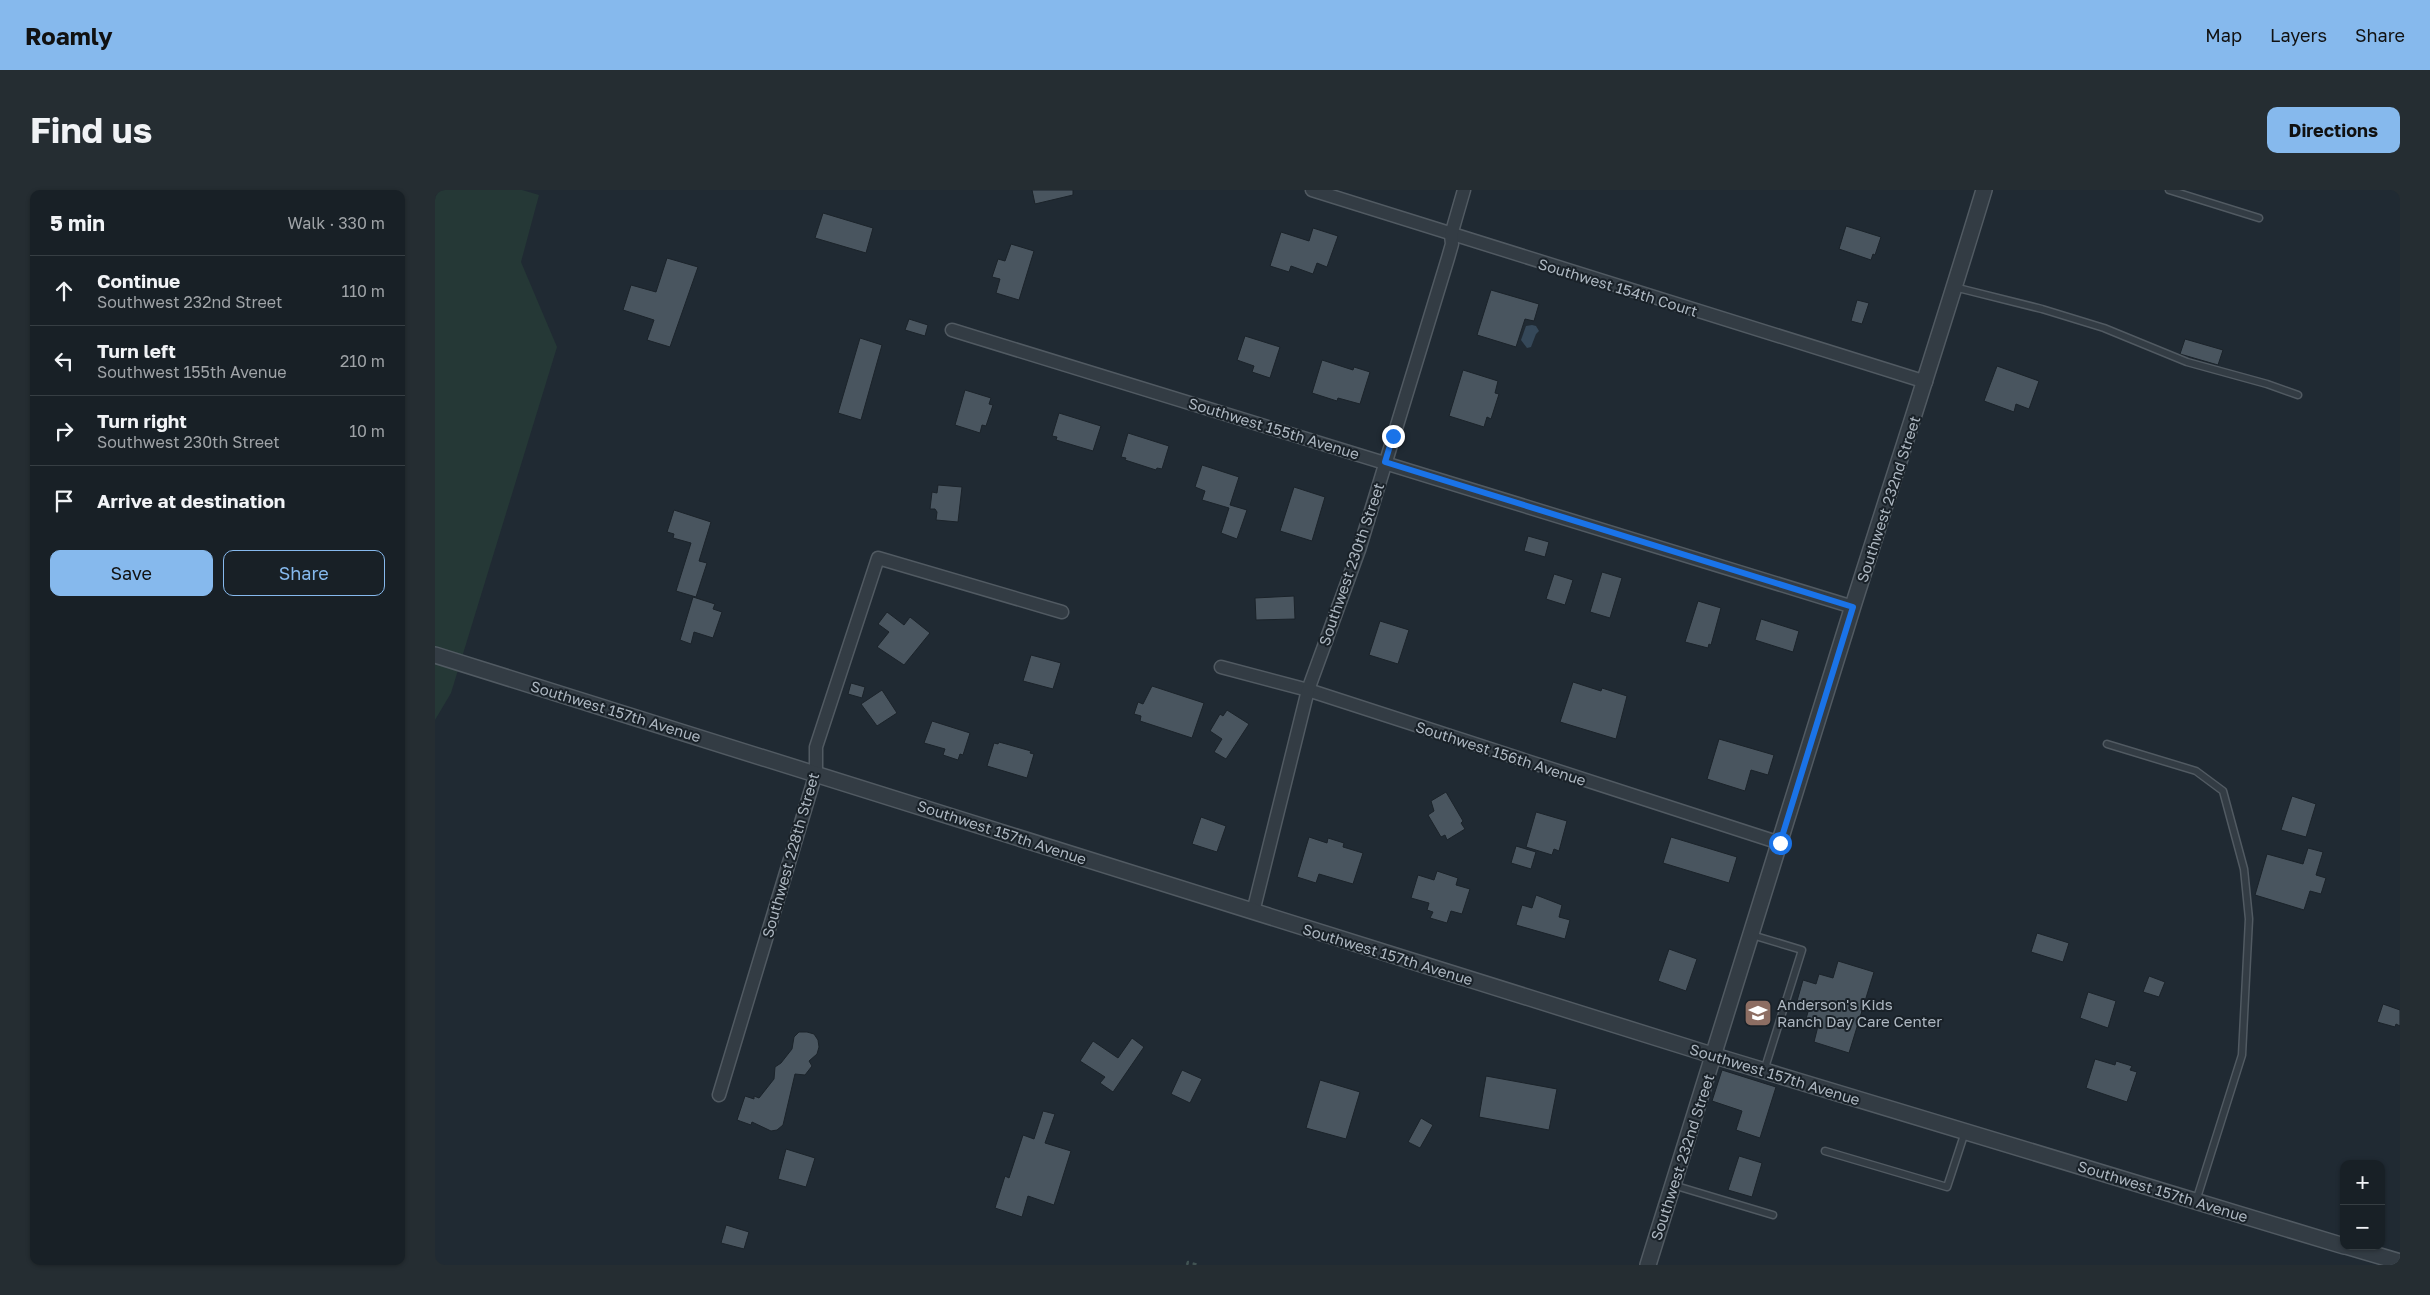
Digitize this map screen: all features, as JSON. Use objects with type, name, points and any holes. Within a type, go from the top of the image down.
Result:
[{"type":"street","name":"Southwest 154th Court","points":[[1312,190],[1926,382]]},
{"type":"street","name":"Southwest 230th Street","points":[[1253,912],[1308,690],[1359,550],[1449,258],[1452,244],[1451,235],[1464,190]]},
{"type":"street","name":"Southwest 232nd Street","points":[[1648,1265],[1715,1056],[1853,607],[1926,382],[1984,190]]},
{"type":"street","name":"Southwest 155th Avenue","points":[[952,330],[1853,607]]},
{"type":"street","name":"Southwest 228th Street","points":[[719,1095],[817,773],[816,746],[877,558],[1062,612]]},
{"type":"street","name":"Southwest 157th Avenue","points":[[435,655],[817,773],[1253,912],[1715,1056],[2340,1244]]},
{"type":"street","name":"Southwest 156th Avenue","points":[[1221,667],[1308,690],[1780,843]]},
{"type":"street","name":"Southwest 157th Avenue","points":[[2359,1250],[2400,1262]]},
{"type":"lane","points":[[2169,190],[2259,218]]},
{"type":"lane","points":[[1954,287],[2095,325],[2187,362],[2267,384],[2298,395]]},
{"type":"lane","points":[[2107,744],[2197,771],[2223,791],[2244,869],[2249,919],[2242,1055],[2196,1201]]},
{"type":"lane","points":[[1752,935],[1802,950],[1764,1071]]},
{"type":"lane","points":[[1825,1151],[1947,1188],[1965,1132]]},
{"type":"lane","points":[[1673,1186],[1773,1215]]},
{"type":"path","points":[[1187,1265],[1188,1262],[1198,1265]]},
{"type":"green space","points":[[435,190],[522,190],[539,195],[521,262],[557,347],[451,693],[435,720]]},
{"type":"water","points":[[1526,326],[1536,326],[1539,331],[1531,347],[1527,348],[1521,340]]},
{"type":"building","points":[[1032,190],[1073,190],[1073,195],[1035,204]]},
{"type":"building","points":[[823,213],[873,228],[866,253],[815,238]]},
{"type":"building","points":[[1846,226],[1881,237],[1875,255],[1873,254],[1871,260],[1839,249]]},
{"type":"building","points":[[1313,228],[1338,236],[1327,267],[1317,263],[1313,274],[1291,266],[1289,272],[1270,266],[1281,232],[1309,241]]},
{"type":"building","points":[[1011,244],[1034,251],[1019,300],[996,293],[1000,279],[992,277],[998,259],[1005,261]]},
{"type":"building","points":[[667,258],[698,267],[670,347],[647,340],[654,320],[623,310],[631,285],[656,292]]},
{"type":"building","points":[[1491,290],[1539,304],[1534,321],[1525,319],[1516,347],[1477,335]]},
{"type":"building","points":[[1857,300],[1869,303],[1862,324],[1851,321]]},
{"type":"building","points":[[909,319],[928,325],[925,336],[905,330]]},
{"type":"building","points":[[1245,336],[1280,347],[1270,378],[1252,372],[1254,366],[1237,360]]},
{"type":"building","points":[[860,338],[882,345],[861,420],[838,413]]},
{"type":"building","points":[[2185,339],[2223,350],[2218,365],[2180,354]]},
{"type":"building","points":[[1322,360],[1353,370],[1354,367],[1370,372],[1360,404],[1338,398],[1337,401],[1312,393]]},
{"type":"building","points":[[1997,366],[2039,381],[2029,409],[2016,404],[2014,412],[1984,401]]},
{"type":"building","points":[[1463,370],[1498,381],[1495,393],[1499,394],[1491,419],[1487,417],[1484,427],[1449,416]]},
{"type":"building","points":[[965,390],[991,398],[989,404],[993,405],[986,426],[982,425],[980,433],[955,425]]},
{"type":"building","points":[[1059,413],[1101,426],[1093,451],[1056,440],[1057,437],[1052,436]]},
{"type":"building","points":[[1128,433],[1169,446],[1162,469],[1157,468],[1156,470],[1121,457]]},
{"type":"building","points":[[1202,465],[1239,477],[1230,505],[1247,510],[1237,539],[1221,533],[1229,508],[1202,500],[1205,491],[1195,487]]},
{"type":"building","points":[[938,485],[962,487],[958,522],[936,520],[937,512],[935,509],[930,509],[932,492],[937,493]]},
{"type":"building","points":[[1294,487],[1325,497],[1312,541],[1280,531]]},
{"type":"building","points":[[674,510],[711,522],[699,561],[707,563],[696,597],[676,591],[691,543],[673,538],[674,534],[667,532]]},
{"type":"building","points":[[1528,536],[1549,542],[1545,557],[1524,551]]},
{"type":"building","points":[[1602,572],[1622,578],[1610,618],[1590,612]]},
{"type":"building","points":[[1554,574],[1573,580],[1565,605],[1546,599]]},
{"type":"building","points":[[1294,596],[1295,619],[1256,620],[1255,598]]},
{"type":"building","points":[[693,597],[715,604],[713,609],[722,612],[713,638],[694,632],[691,644],[680,640]]},
{"type":"building","points":[[1698,601],[1721,608],[1711,645],[1709,644],[1708,648],[1685,642]]},
{"type":"building","points":[[887,612],[904,625],[910,617],[930,633],[904,665],[877,647],[889,632],[878,624]]},
{"type":"building","points":[[1761,619],[1799,631],[1793,652],[1755,640]]},
{"type":"building","points":[[1380,621],[1409,630],[1398,664],[1369,655]]},
{"type":"building","points":[[1031,655],[1061,663],[1053,689],[1023,681]]},
{"type":"building","points":[[1573,682],[1601,691],[1602,688],[1627,696],[1616,739],[1560,722]]},
{"type":"building","points":[[851,683],[865,687],[862,698],[848,694]]},
{"type":"building","points":[[1152,686],[1204,703],[1192,738],[1140,721],[1141,716],[1134,714],[1138,702],[1143,704]]},
{"type":"building","points":[[882,690],[897,713],[877,726],[861,704]]},
{"type":"building","points":[[1227,710],[1249,724],[1226,759],[1214,752],[1222,739],[1210,731],[1220,714],[1223,716]]},
{"type":"building","points":[[932,721],[970,733],[963,755],[960,754],[958,760],[943,755],[945,749],[924,743]]},
{"type":"building","points":[[1719,739],[1774,755],[1768,775],[1751,770],[1745,791],[1707,779]]},
{"type":"building","points":[[999,742],[1031,751],[1030,753],[1034,754],[1027,778],[987,766],[994,743],[998,744]]},
{"type":"building","points":[[1446,792],[1463,821],[1461,823],[1465,829],[1447,840],[1445,835],[1441,837],[1428,815],[1434,811],[1431,801]]},
{"type":"building","points":[[2292,796],[2316,804],[2306,837],[2281,830]]},
{"type":"building","points":[[1536,812],[1567,821],[1559,851],[1554,849],[1552,855],[1526,847]]},
{"type":"building","points":[[1201,817],[1226,826],[1217,852],[1192,844]]},
{"type":"building","points":[[1309,837],[1327,843],[1328,838],[1344,843],[1343,847],[1363,853],[1353,884],[1319,874],[1316,883],[1297,877]]},
{"type":"building","points":[[1671,837],[1737,857],[1729,883],[1663,863]]},
{"type":"building","points":[[1516,846],[1536,852],[1531,869],[1511,863]]},
{"type":"building","points":[[2308,848],[2323,852],[2316,875],[2326,878],[2321,894],[2310,891],[2304,910],[2255,895],[2267,854],[2303,864]]},
{"type":"building","points":[[1437,871],[1458,878],[1456,885],[1470,889],[1462,914],[1451,911],[1447,923],[1430,918],[1433,912],[1427,910],[1429,903],[1411,898],[1418,875],[1434,880]]},
{"type":"building","points":[[1536,895],[1562,905],[1559,917],[1570,920],[1565,939],[1516,925],[1522,905],[1532,908]]},
{"type":"building","points":[[2037,933],[2069,943],[2063,962],[2031,952]]},
{"type":"building","points":[[1669,949],[1697,959],[1686,991],[1658,981]]},
{"type":"building","points":[[1838,961],[1874,972],[1849,1053],[1814,1042],[1818,1026],[1805,1022],[1808,1012],[1795,1008],[1803,980],[1816,984],[1819,974],[1833,978]]},
{"type":"building","points":[[2149,976],[2165,982],[2159,997],[2143,992]]},
{"type":"building","points":[[2088,992],[2116,1001],[2108,1028],[2080,1018]]},
{"type":"building","points":[[2383,1004],[2400,1010],[2400,1026],[2396,1024],[2395,1027],[2377,1022]]},
{"type":"building","points":[[799,1032],[814,1034],[818,1040],[819,1047],[817,1054],[809,1061],[812,1066],[805,1075],[795,1074],[783,1125],[777,1130],[771,1131],[752,1122],[751,1125],[737,1120],[745,1096],[754,1099],[754,1096],[759,1098],[774,1079],[775,1067],[781,1063],[792,1049],[794,1037]]},
{"type":"building","points":[[1132,1038],[1144,1047],[1113,1092],[1100,1083],[1105,1077],[1080,1061],[1093,1041],[1118,1058]]},
{"type":"building","points":[[2095,1059],[2115,1065],[2116,1061],[2132,1066],[2130,1070],[2137,1072],[2127,1102],[2086,1088]]},
{"type":"building","points":[[1182,1070],[1202,1079],[1190,1103],[1171,1094]]},
{"type":"building","points":[[1722,1070],[1776,1087],[1760,1138],[1736,1130],[1742,1111],[1712,1101]]},
{"type":"building","points":[[1486,1076],[1557,1089],[1549,1130],[1479,1117]]},
{"type":"building","points":[[1320,1080],[1360,1092],[1346,1139],[1306,1128]]},
{"type":"building","points":[[1043,1111],[1055,1114],[1045,1143],[1071,1151],[1054,1205],[1028,1196],[1022,1217],[995,1208],[1005,1176],[1009,1178],[1023,1135],[1034,1139]]},
{"type":"building","points":[[1421,1118],[1433,1125],[1420,1148],[1408,1142]]},
{"type":"building","points":[[786,1149],[815,1158],[806,1187],[778,1179]]},
{"type":"building","points":[[1739,1156],[1762,1163],[1752,1197],[1728,1190]]},
{"type":"building","points":[[726,1225],[749,1232],[744,1249],[721,1243]]},
{"type":"place","name":"Anderson's Kids Ranch Day Care Center","points":[[1758,1013]]},
{"type":"route","points":[[1393,436],[1385,462],[1853,607],[1780,843]]}]
